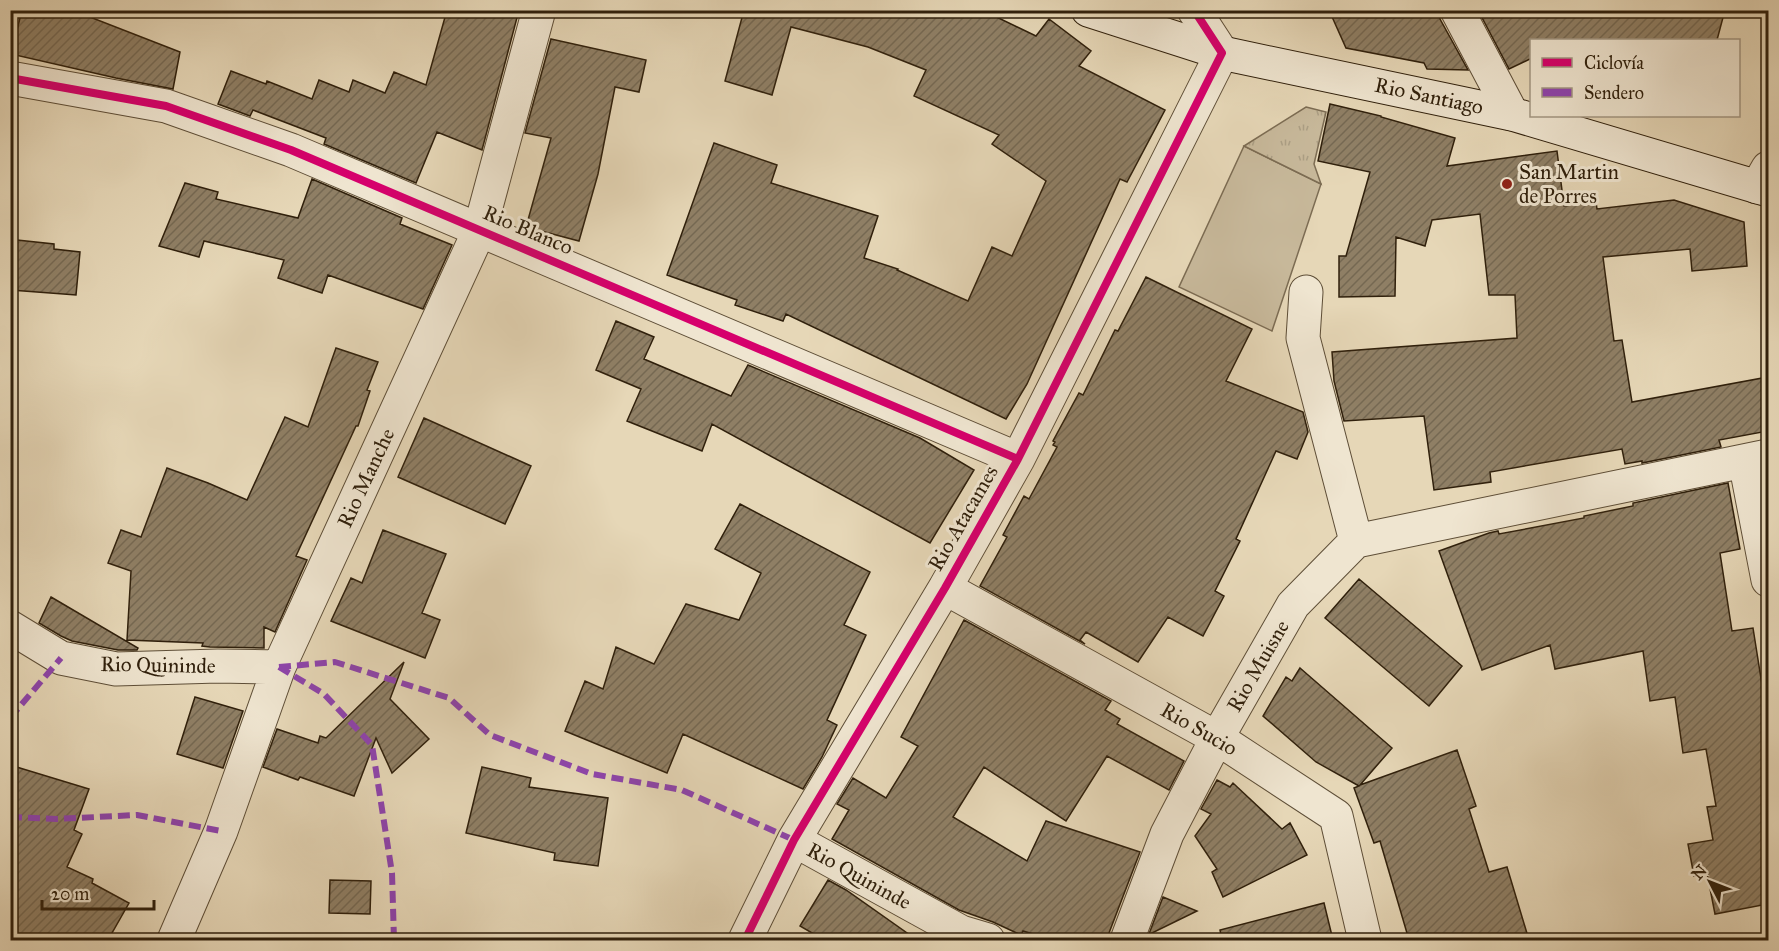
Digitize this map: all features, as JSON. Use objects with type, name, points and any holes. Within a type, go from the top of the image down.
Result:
[{"type":"street","name":"Rio Manche","points":[[174,940],[221,831],[279,667],[480,229],[539,10]]},
{"type":"street","name":"Rio Santiago","points":[[1088,10],[1222,52],[1512,114],[1765,182]]},
{"type":"street","points":[[1194,10],[1222,52]]},
{"type":"street","points":[[1456,10],[1512,114]]},
{"type":"street","name":"Rio Atacames","points":[[745,940],[794,840],[945,588],[1018,459],[1222,52]]},
{"type":"street","name":"Rio Blanco","points":[[10,78],[166,106],[291,150],[1018,459]]},
{"type":"street","points":[[1306,292],[1303,338],[1356,540],[1757,458],[1768,580]]},
{"type":"street","name":"Rio Muisne","points":[[1127,940],[1167,834],[1217,738],[1293,605],[1356,540]]},
{"type":"street","name":"Rio Sucio","points":[[945,588],[1217,738],[1336,816],[1365,940]]},
{"type":"street","name":"Rio Quininde","points":[[10,627],[61,658],[116,669],[279,667]]},
{"type":"street","name":"Rio Quininde","points":[[794,840],[961,932],[988,940]]},
{"type":"green space","points":[[1306,107],[1326,112],[1314,164],[1321,184],[1244,146]]},
{"type":"green space","points":[[1244,146],[1321,184],[1272,331],[1179,287]]},
{"type":"building","points":[[22,10],[72,10],[180,52],[173,89],[11,54]]},
{"type":"building","points":[[447,10],[519,10],[482,150],[437,132],[416,183],[324,144],[326,138],[253,110],[250,116],[218,104],[231,71],[266,84],[267,81],[312,99],[319,80],[349,92],[353,80],[385,93],[394,72],[426,85]]},
{"type":"building","points":[[744,10],[982,10],[1036,36],[1049,19],[1091,51],[1079,66],[1165,110],[1127,182],[1120,179],[1027,384],[1006,419],[786,314],[783,321],[735,305],[737,300],[667,275],[714,143],[777,165],[771,183],[878,216],[864,258],[898,269],[968,301],[992,247],[1012,256],[1046,181],[992,144],[999,135],[914,96],[926,70],[868,47],[791,27],[772,95],[725,81]]},
{"type":"building","points":[[1329,10],[1438,10],[1440,19],[1468,70],[1427,69],[1424,63],[1346,48]]},
{"type":"building","points":[[1478,10],[1725,10],[1717,39],[1530,39],[1530,59],[1509,69]]},
{"type":"building","points":[[551,39],[646,60],[639,92],[615,87],[598,174],[579,241],[526,227],[551,138],[525,133]]},
{"type":"building","points":[[1330,104],[1381,116],[1455,138],[1447,166],[1557,151],[1564,206],[1596,202],[1597,209],[1674,200],[1744,222],[1747,266],[1692,271],[1690,249],[1603,257],[1614,341],[1622,340],[1632,402],[1768,377],[1768,431],[1719,440],[1721,447],[1642,463],[1642,461],[1625,464],[1622,449],[1490,472],[1491,482],[1434,490],[1424,416],[1344,421],[1334,381],[1332,352],[1517,338],[1515,295],[1489,295],[1480,214],[1432,220],[1425,246],[1396,237],[1395,296],[1339,297],[1339,256],[1346,256],[1370,172],[1318,161]]},
{"type":"building","points":[[312,179],[402,218],[400,224],[452,245],[423,309],[328,275],[322,293],[278,278],[284,260],[204,241],[199,257],[159,246],[185,183],[218,192],[216,199],[298,218]]},
{"type":"building","points":[[17,240],[54,244],[54,249],[80,252],[76,295],[11,290]]},
{"type":"building","points":[[1146,277],[1252,329],[1226,381],[1303,412],[1308,432],[1297,459],[1276,451],[1236,539],[1240,541],[1215,591],[1224,596],[1203,636],[1168,617],[1138,662],[1086,632],[1080,640],[1085,644],[980,586],[1007,537],[1003,535],[1024,496],[1029,499],[1057,447],[1053,445],[1055,442],[1053,441],[1079,393],[1083,395],[1115,330],[1118,331]]},
{"type":"building","points":[[616,321],[654,337],[644,359],[731,396],[748,365],[920,438],[974,470],[930,543],[712,424],[702,451],[627,421],[641,389],[596,370]]},
{"type":"building","points":[[336,348],[378,362],[367,390],[370,391],[358,426],[356,426],[296,556],[307,560],[275,632],[264,627],[264,648],[210,647],[202,646],[203,643],[127,640],[131,571],[108,563],[121,530],[141,537],[167,468],[247,500],[285,417],[308,427]]},
{"type":"building","points":[[424,418],[531,466],[505,524],[398,477]]},
{"type":"building","points":[[1728,483],[1740,549],[1720,553],[1732,631],[1753,628],[1763,691],[1768,690],[1768,904],[1715,914],[1707,873],[1694,876],[1688,844],[1713,840],[1707,807],[1716,806],[1706,749],[1683,753],[1675,697],[1650,701],[1643,651],[1555,669],[1550,645],[1482,670],[1439,551],[1489,533],[1498,531],[1499,534],[1584,518],[1584,516],[1633,506],[1633,503]]},
{"type":"building","points":[[740,504],[870,572],[844,625],[866,635],[827,720],[837,725],[803,789],[683,734],[667,773],[565,731],[585,681],[603,689],[616,647],[654,664],[686,604],[739,620],[761,573],[715,549]]},
{"type":"building","points":[[383,530],[446,554],[422,613],[440,620],[425,658],[331,621],[351,578],[362,583]]},
{"type":"building","points":[[1359,579],[1462,666],[1429,706],[1325,618]]},
{"type":"building","points":[[51,597],[138,648],[137,650],[118,650],[72,641],[39,623]]},
{"type":"building","points":[[964,620],[1111,701],[1105,710],[1120,719],[1117,724],[1184,761],[1169,790],[1107,756],[1066,821],[984,767],[953,817],[1027,861],[1046,821],[1140,852],[1109,933],[1109,940],[1053,940],[1023,931],[1021,935],[959,910],[832,839],[849,810],[837,804],[853,778],[886,798],[918,746],[901,737]]},
{"type":"building","points":[[404,662],[390,699],[429,739],[392,773],[376,738],[354,796],[263,767],[277,729],[318,743],[320,736],[326,738]]},
{"type":"building","points":[[1300,668],[1392,748],[1360,785],[1457,750],[1476,806],[1469,809],[1489,872],[1507,867],[1529,940],[1409,940],[1380,841],[1374,843],[1354,788],[1359,786],[1316,762],[1263,716],[1286,677],[1292,681]]},
{"type":"building","points":[[195,697],[243,711],[223,768],[177,754]]},
{"type":"building","points":[[10,765],[89,789],[74,830],[82,834],[67,867],[93,879],[92,883],[129,903],[108,940],[10,940]]},
{"type":"building","points":[[482,767],[531,778],[529,787],[608,798],[598,866],[554,860],[555,853],[466,833]]},
{"type":"building","points":[[1217,780],[1230,787],[1233,783],[1282,829],[1290,823],[1307,855],[1223,897],[1212,872],[1217,869],[1195,836],[1211,814],[1201,809]]},
{"type":"building","points":[[330,880],[371,881],[370,914],[329,913]]},
{"type":"building","points":[[828,880],[917,940],[824,940],[800,926]]},
{"type":"building","points":[[1163,897],[1197,911],[1149,934]]},
{"type":"building","points":[[1324,903],[1333,940],[1222,940],[1220,930]]},
{"type":"marked path","points":[[10,718],[61,658]]},
{"type":"marked path","points":[[279,667],[335,662],[449,698],[490,735],[592,774],[682,790],[794,840]]},
{"type":"marked path","points":[[279,667],[324,694],[372,745],[392,873],[394,940]]},
{"type":"marked path","points":[[10,817],[56,819],[137,815],[221,831]]},
{"type":"cycle path","points":[[745,940],[794,840],[945,588],[1018,459],[1222,53],[1194,10]]},
{"type":"cycle path","points":[[10,78],[166,106],[291,150],[1018,459]]},
{"type":"place","name":"San Martin de Porres","points":[[1507,184]]}]
